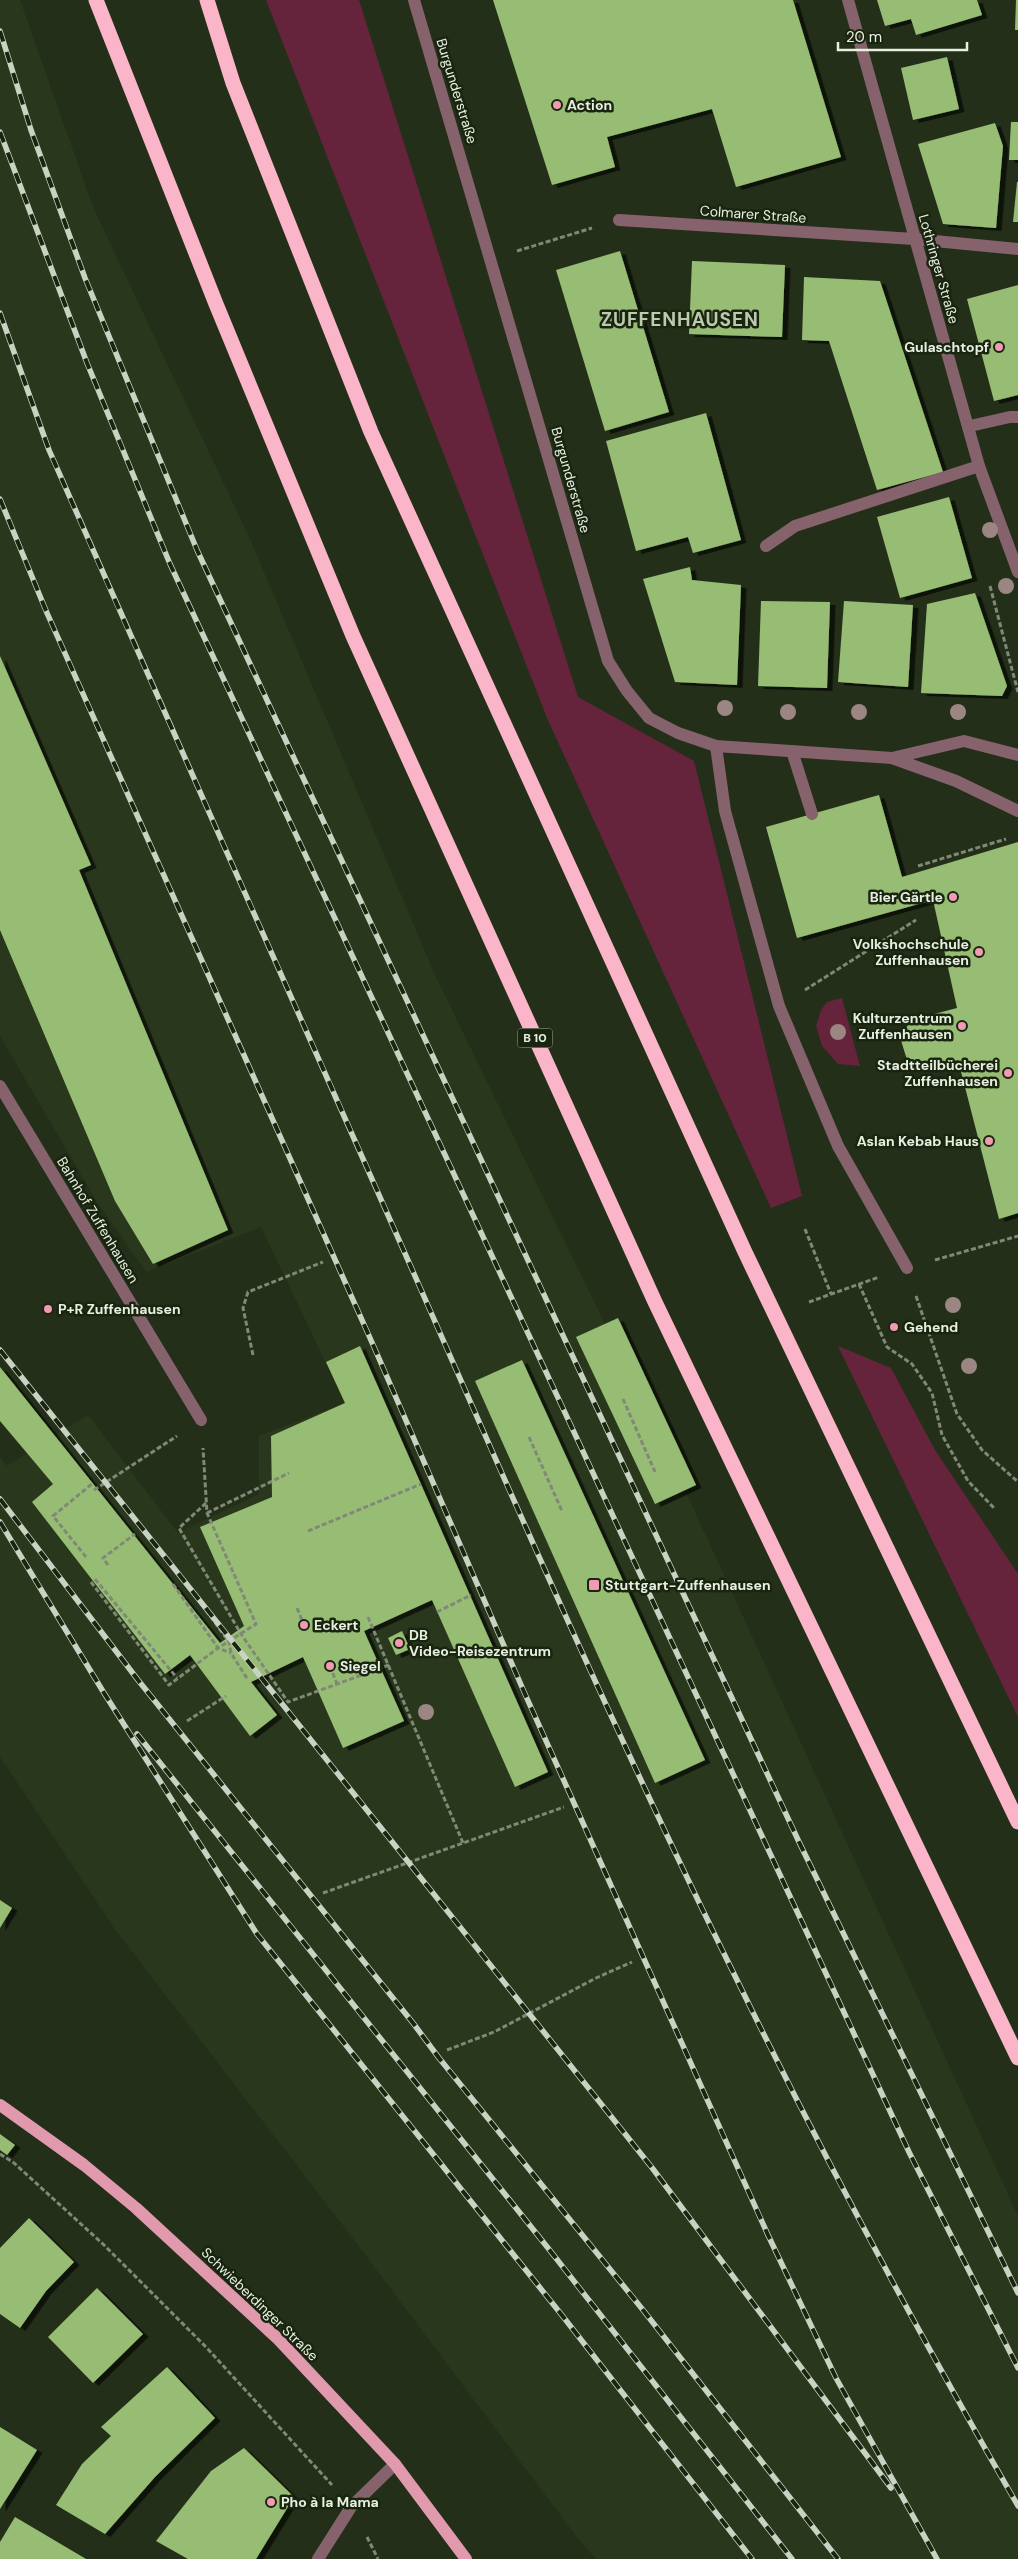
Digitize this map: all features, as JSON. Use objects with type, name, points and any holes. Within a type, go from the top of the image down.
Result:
[{"type":"highway","name":"B 10","points":[[96,0],[216,304],[353,636],[655,1302],[1018,2058]]},
{"type":"highway","points":[[207,0],[233,83],[371,432],[745,1252],[1018,1822]]},
{"type":"main road","name":"Schwieberdinger Straße","points":[[0,2105],[84,2165],[136,2208],[278,2338],[395,2464],[466,2559]]},
{"type":"street","name":"Burgunderstraße","points":[[414,0],[608,661],[627,692],[649,718],[678,733],[716,746],[892,758],[956,781],[1018,811]]},
{"type":"street","name":"Lothringer Straße","points":[[848,0],[914,239],[970,426],[979,466],[1018,572]]},
{"type":"street","name":"Colmarer Straße","points":[[619,220],[914,239],[1018,249]]},
{"type":"street","points":[[970,426],[1010,416],[1018,417]]},
{"type":"street","points":[[766,546],[795,526],[979,466]]},
{"type":"street","name":"Burgunderstraße","points":[[892,758],[964,741],[1018,755]]},
{"type":"street","points":[[716,746],[725,811],[780,1006],[838,1146],[906,1268]]},
{"type":"street","points":[[792,751],[812,814]]},
{"type":"street","name":"Bahnhof Zuffenhausen","points":[[0,1086],[201,1420]]},
{"type":"street","points":[[318,2559],[351,2507],[395,2464]]},
{"type":"path","points":[[491,259],[619,220]]},
{"type":"path","points":[[918,866],[1011,838]]},
{"type":"path","points":[[780,1006],[916,920]]},
{"type":"path","points":[[805,1229],[831,1294]]},
{"type":"path","points":[[809,1302],[906,1268],[1018,1236]]},
{"type":"path","points":[[253,1355],[243,1308],[248,1292],[323,1262]]},
{"type":"path","points":[[906,1268],[957,1414],[982,1450],[1018,1482]]},
{"type":"path","points":[[859,1284],[887,1347],[912,1364],[932,1393],[942,1435],[968,1481],[994,1508]]},
{"type":"path","points":[[623,1399],[655,1472]]},
{"type":"path","points":[[91,1582],[168,1685],[218,1648],[256,1624],[207,1513],[201,1420],[94,1490]]},
{"type":"path","points":[[529,1438],[562,1511]]},
{"type":"path","points":[[207,1513],[289,1473]]},
{"type":"path","points":[[86,1556],[52,1516],[93,1483]]},
{"type":"path","points":[[308,1530],[421,1484]]},
{"type":"path","points":[[206,1503],[178,1528],[241,1634],[288,1702],[389,1665]]},
{"type":"path","points":[[108,1565],[103,1558],[135,1534]]},
{"type":"path","points":[[95,1579],[177,1678]]},
{"type":"path","points":[[184,1580],[229,1642],[231,1653],[248,1680]]},
{"type":"path","points":[[173,1584],[218,1648],[231,1653]]},
{"type":"path","points":[[437,1612],[471,1595]]},
{"type":"path","points":[[297,1608],[304,1626]]},
{"type":"path","points":[[368,1616],[463,1843]]},
{"type":"path","points":[[330,1666],[337,1684]]},
{"type":"path","points":[[187,1721],[226,1696]]},
{"type":"path","points":[[323,1893],[564,1807]]},
{"type":"path","points":[[447,2050],[494,2032],[596,1978],[632,1962]]},
{"type":"path","points":[[0,2154],[14,2163],[104,2246],[206,2347],[351,2507]]},
{"type":"shaded area","points":[[0,0],[20,0],[93,207],[250,539],[435,975],[673,1464],[1018,2216],[1018,2559],[596,2559],[579,2540],[355,2241],[114,1928],[0,1757],[0,1457],[7,1466],[88,1415],[178,1533],[259,1494],[259,1436],[345,1403],[261,1227],[146,1272],[97,1202],[0,1036]]},
{"type":"shaded area","points":[[266,0],[359,0],[578,697],[694,761],[802,1196],[771,1208],[547,718]]},
{"type":"shaded area","points":[[842,998],[860,1066],[838,1064],[822,1046],[816,1026],[821,1010],[827,1002]]},
{"type":"shaded area","points":[[838,1346],[891,1368],[935,1450],[1018,1574],[1018,1717]]},
{"type":"building","points":[[493,0],[793,0],[841,157],[736,187],[712,109],[607,137],[615,167],[552,185]]},
{"type":"building","points":[[877,0],[977,0],[982,15],[916,35],[911,19],[885,26]]},
{"type":"building","points":[[1016,0],[1018,0],[1018,30],[1015,30]]},
{"type":"building","points":[[947,57],[959,109],[913,120],[901,68]]},
{"type":"building","points":[[1011,122],[1018,122],[1018,160],[1009,160]]},
{"type":"building","points":[[995,123],[1003,146],[996,228],[943,224],[918,144]]},
{"type":"building","points":[[1017,182],[1018,222],[1013,222]]},
{"type":"building","points":[[620,251],[669,412],[605,431],[556,270]]},
{"type":"building","points":[[692,261],[785,265],[782,337],[689,334]]},
{"type":"building","points":[[804,277],[880,281],[943,472],[877,490],[829,341],[802,340]]},
{"type":"building","name":"Gulaschtopf","points":[[1018,285],[1018,395],[994,401],[967,299]]},
{"type":"building","points":[[706,413],[741,540],[693,553],[688,537],[636,551],[606,441]]},
{"type":"building","points":[[949,497],[972,578],[900,598],[877,517]]},
{"type":"building","points":[[690,567],[692,580],[741,585],[737,685],[675,682],[643,579]]},
{"type":"building","points":[[975,593],[1007,686],[1002,696],[921,693],[927,604]]},
{"type":"building","points":[[761,601],[830,602],[827,688],[758,686]]},
{"type":"building","points":[[844,601],[913,605],[908,687],[838,682]]},
{"type":"building","points":[[0,656],[91,865],[79,870],[228,1230],[153,1264],[115,1201],[0,930]]},
{"type":"building","name":"Kulturzentrum Zuffenhausen","points":[[879,795],[902,877],[1018,842],[1018,1213],[999,1219],[958,1060],[923,1067],[908,1063],[899,1034],[915,1019],[957,1008],[933,900],[797,938],[766,827]]},
{"type":"building","points":[[618,1318],[696,1485],[655,1504],[576,1337]]},
{"type":"building","points":[[360,1346],[548,1772],[515,1787],[432,1600],[364,1631],[404,1721],[343,1748],[303,1657],[251,1682],[277,1715],[250,1736],[190,1655],[165,1674],[32,1502],[53,1484],[0,1421],[0,1367],[220,1643],[244,1626],[200,1527],[272,1497],[271,1436],[345,1403],[326,1362]]},
{"type":"building","points":[[522,1360],[705,1760],[655,1783],[475,1381]]},
{"type":"building","name":"DB Video-Reisezentrum","points":[[402,1631],[410,1649],[396,1655],[388,1638]]},
{"type":"building","points":[[0,1900],[12,1908],[0,1928]]},
{"type":"building","points":[[0,2134],[15,2145],[7,2155],[0,2150]]},
{"type":"building","points":[[29,2218],[74,2262],[46,2291],[20,2328],[0,2314],[0,2248]]},
{"type":"building","points":[[97,2288],[143,2334],[93,2383],[48,2337]]},
{"type":"building","points":[[167,2367],[215,2418],[155,2477],[105,2534],[56,2505],[82,2464],[111,2436],[101,2427]]},
{"type":"building","points":[[0,2427],[37,2450],[0,2509]]},
{"type":"building","points":[[244,2448],[294,2497],[256,2559],[188,2559],[156,2541],[211,2471]]},
{"type":"building","points":[[15,2517],[86,2559],[0,2559],[0,2542]]},
{"type":"railway","points":[[0,31],[31,130],[85,278],[197,550],[799,1842],[1018,2293]]},
{"type":"railway","points":[[0,132],[87,363],[170,564],[909,2152],[1018,2368]]},
{"type":"railway","points":[[0,313],[49,450],[572,1631],[695,1895],[771,2049],[909,2312],[1018,2506]]},
{"type":"railway","points":[[0,499],[47,613],[374,1347],[525,1694],[768,2235],[836,2378],[937,2559]]},
{"type":"railway","points":[[0,1350],[653,2169],[891,2488]]},
{"type":"railway","points":[[0,1499],[138,1680],[439,2058],[643,2310],[838,2559]]},
{"type":"railway","points":[[0,1522],[104,1693],[257,1934],[561,2314],[752,2559]]},
{"type":"railway","points":[[137,1734],[548,2248],[792,2559]]},
{"type":"place","name":"Action","points":[[557,105]]},
{"type":"place","name":"Gulaschtopf","points":[[999,347]]},
{"type":"place","name":"Bier Gärtle","points":[[953,897]]},
{"type":"place","name":"Volkshochschule Zuffenhausen","points":[[979,952]]},
{"type":"place","name":"Kulturzentrum Zuffenhausen","points":[[962,1026]]},
{"type":"place","name":"Stadtteilbücherei Zuffenhausen","points":[[1008,1073]]},
{"type":"place","name":"Aslan Kebab Haus","points":[[989,1141]]},
{"type":"place","name":"P+R Zuffenhausen","points":[[48,1309]]},
{"type":"place","name":"Gehend","points":[[894,1327]]},
{"type":"place","name":"Stuttgart-Zuffenhausen","points":[[594,1585]]},
{"type":"place","name":"Eckert","points":[[304,1625]]},
{"type":"place","name":"DB Video-Reisezentrum","points":[[399,1643]]},
{"type":"place","name":"Siegel","points":[[330,1666]]},
{"type":"place","name":"Pho à la Mama","points":[[271,2502]]},
{"type":"district","name":"ZUFFENHAUSEN","points":[[680,319]]}]
